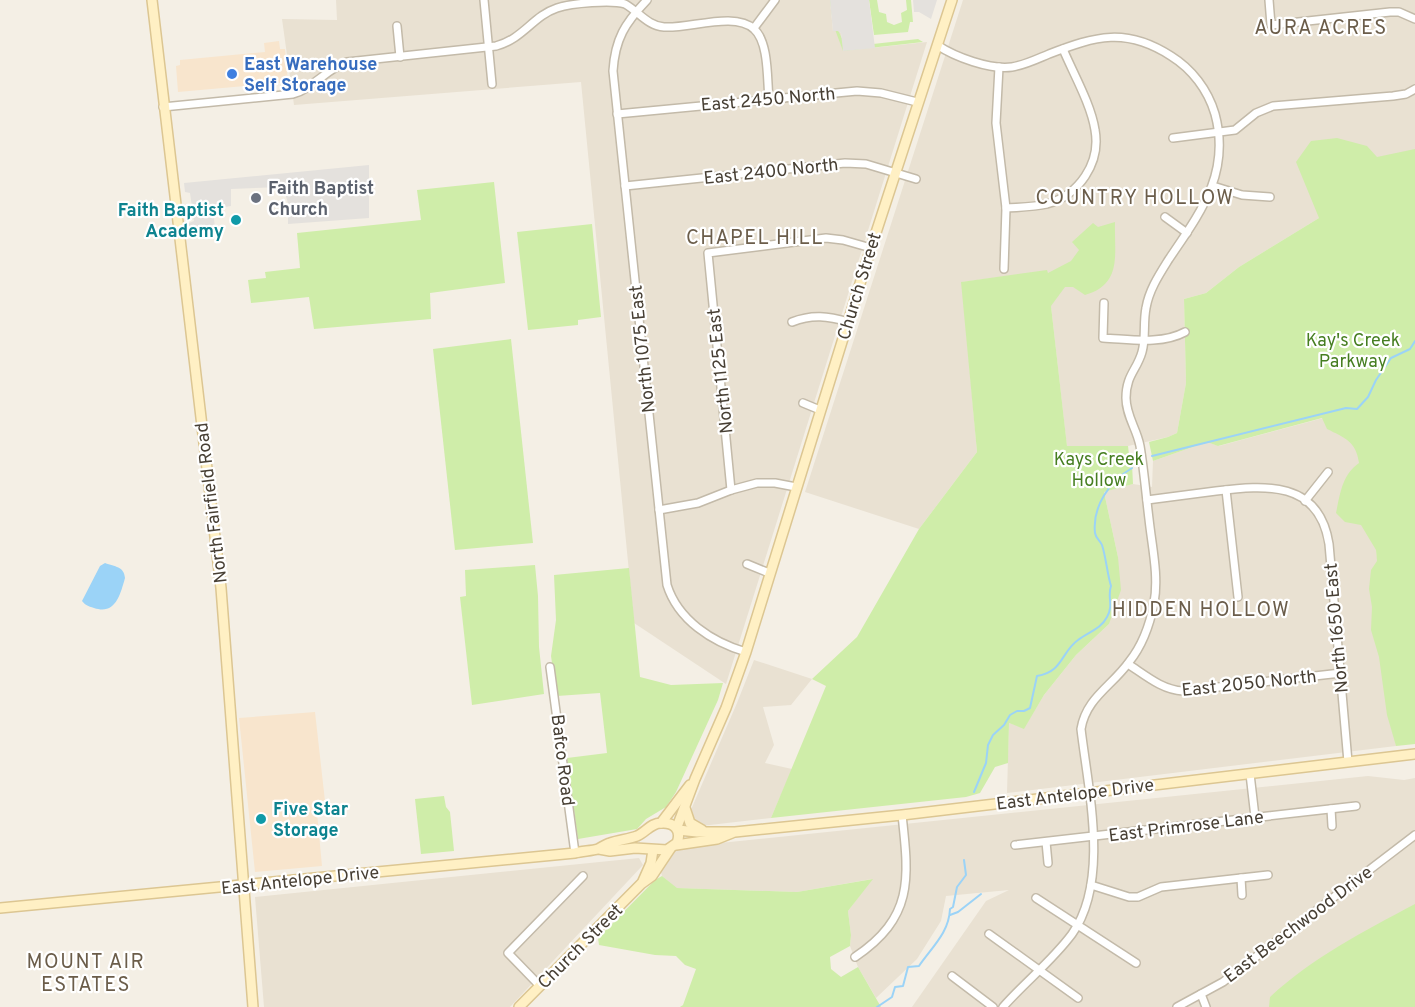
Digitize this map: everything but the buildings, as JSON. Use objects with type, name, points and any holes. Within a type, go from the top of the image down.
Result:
[{"type":"main road","name":"North Fairfield Road","points":[[152,0],[221,588],[253,1007]]},
{"type":"main road","name":"Church Street","points":[[677,828],[695,779],[726,708],[746,652],[917,102],[952,0]]},
{"type":"main road","name":"East Antelope Drive","points":[[677,828],[735,832],[902,815],[1415,754]]},
{"type":"main road","name":"Church Street","points":[[661,823],[695,779]]},
{"type":"main road","points":[[685,808],[691,825],[707,831]]},
{"type":"main road","points":[[671,824],[677,828],[679,840],[673,847],[664,851],[652,849],[646,843],[646,831],[653,825],[671,824]]},
{"type":"main road","name":"East Antelope Drive","points":[[599,849],[608,843],[629,839],[646,831]]},
{"type":"main road","name":"East Antelope Drive","points":[[673,847],[717,839],[735,832]]},
{"type":"main road","name":"Church Street","points":[[519,1007],[641,884],[652,876],[673,847]]},
{"type":"main road","name":"East Antelope Drive","points":[[0,908],[243,886],[599,849],[610,851],[630,848],[652,849]]},
{"type":"main road","name":"Church Street","points":[[641,884],[651,863],[652,849]]},
{"type":"street","points":[[484,0],[492,84]]},
{"type":"street","name":"North 1075 East","points":[[647,0],[622,32],[614,50],[613,71],[668,585],[672,599],[679,610],[712,639],[725,646],[746,652]]},
{"type":"street","points":[[754,28],[775,0]]},
{"type":"street","points":[[1269,0],[1271,25],[1390,12],[1399,12],[1415,19]]},
{"type":"street","points":[[163,106],[293,94],[305,90],[339,65],[347,62],[488,48],[511,42],[547,12],[570,5],[617,1],[653,25],[666,27],[732,21],[744,22],[754,28],[761,37],[764,50],[769,99]]},
{"type":"street","points":[[397,26],[400,57]]},
{"type":"street","points":[[937,45],[947,52],[988,66],[999,67],[1022,65],[1096,38],[1115,37],[1146,43],[1170,55],[1198,80],[1213,107],[1220,133],[1219,165],[1213,186],[1149,294],[1140,358],[1130,377],[1126,398],[1130,419],[1140,445],[1155,568],[1154,602],[1142,639],[1128,664],[1090,703],[1083,716],[1081,729],[1094,837],[1091,885],[1077,925],[1058,952],[1003,1007]]},
{"type":"street","points":[[1006,208],[1048,203],[1062,198],[1073,191],[1089,171],[1096,146],[1095,128],[1063,49]]},
{"type":"street","points":[[999,67],[996,123],[1006,208],[1004,269]]},
{"type":"street","points":[[1173,138],[1235,130],[1264,108],[1393,96],[1406,94],[1415,89]]},
{"type":"street","name":"East 2450 North","points":[[617,114],[857,91],[881,93],[917,102]]},
{"type":"street","name":"East 2400 North","points":[[625,186],[845,163],[866,164],[916,179]]},
{"type":"street","points":[[1213,186],[1242,195],[1270,197]]},
{"type":"street","points":[[1165,217],[1187,233]]},
{"type":"street","name":"North 1125 East","points":[[731,490],[708,253],[826,238],[871,248]]},
{"type":"street","points":[[1104,303],[1103,338],[1170,339],[1185,332]]},
{"type":"street","points":[[792,322],[805,317],[826,316],[849,322]]},
{"type":"street","points":[[803,403],[820,410]]},
{"type":"street","points":[[1147,500],[1255,487],[1279,488],[1305,501],[1328,472]]},
{"type":"street","points":[[660,510],[698,503],[757,483],[775,483],[796,487]]},
{"type":"street","points":[[1226,490],[1238,597]]},
{"type":"street","name":"North 1650 East","points":[[1305,501],[1315,510],[1328,533],[1348,762]]},
{"type":"street","points":[[747,564],[769,573]]},
{"type":"street","name":"East 2050 North","points":[[1128,664],[1172,691],[1341,673]]},
{"type":"street","name":"Bafco Road","points":[[550,667],[575,853]]},
{"type":"street","points":[[1250,774],[1255,817]]},
{"type":"street","name":"East Primrose Lane","points":[[1015,845],[1356,806]]},
{"type":"street","points":[[1331,809],[1332,826]]},
{"type":"street","points":[[855,957],[881,937],[899,910],[906,881],[907,858],[902,815]]},
{"type":"street","name":"East Beechwood Drive","points":[[1177,1007],[1223,982],[1415,835]]},
{"type":"street","points":[[1046,842],[1048,863]]},
{"type":"street","points":[[1091,885],[1129,897],[1138,897],[1161,887],[1268,874]]},
{"type":"street","points":[[540,986],[508,952],[583,876]]},
{"type":"street","points":[[1240,878],[1242,895]]},
{"type":"street","points":[[1036,897],[1136,963]]},
{"type":"street","points":[[989,934],[1078,998]]},
{"type":"street","points":[[952,976],[993,1007]]},
{"type":"street","points":[[1201,994],[1206,1007]]},
{"type":"shaded area","points":[[336,0],[830,0],[833,31],[841,33],[843,51],[927,42],[726,684],[634,623],[581,82],[294,105],[282,19],[337,20]]},
{"type":"shaded area","points":[[830,0],[869,0],[875,48],[843,51],[841,33],[833,31]]},
{"type":"shaded area","points":[[913,0],[937,0],[931,19],[919,12],[914,12]]},
{"type":"shaded area","points":[[963,0],[1415,0],[1415,154],[1319,218],[1239,267],[1206,293],[1184,299],[1186,383],[1177,433],[1168,437],[1128,446],[1067,447],[1047,271],[962,282],[977,452],[919,529],[805,492]]},
{"type":"shaded area","name":"East Warehouse Self Storage","points":[[279,41],[280,49],[285,49],[288,82],[178,92],[176,66],[180,65],[180,60],[265,52],[264,43]]},
{"type":"shaded area","points":[[369,165],[369,218],[288,224],[288,203],[283,187],[231,189],[231,206],[213,209],[215,228],[189,230],[189,223],[194,221],[190,193],[185,192],[184,183]]},
{"type":"shaded area","points":[[1362,410],[1396,746],[1007,793],[1009,723],[1024,728],[1044,695],[1076,655],[1109,624],[1118,557],[1104,492],[1133,484],[1152,487],[1153,461],[1207,442],[1219,446],[1342,413]]},
{"type":"shaded area","points":[[754,660],[812,679],[791,705],[763,707],[774,745],[765,763],[792,769],[771,818],[701,826],[695,824],[690,812]]},
{"type":"shaded area","name":"Five Star Storage","points":[[315,712],[325,801],[316,802],[322,866],[255,872],[239,718]]},
{"type":"shaded area","points":[[1368,776],[1404,780],[1415,778],[1415,1007],[912,1007],[986,901],[1009,890],[946,896],[941,921],[917,959],[876,998],[858,967],[850,946],[848,911],[872,879],[797,892],[676,888],[662,876],[660,869],[668,855],[681,847]]},
{"type":"shaded area","points":[[639,858],[643,865],[510,1007],[264,1007],[255,897]]},
{"type":"green space","points":[[830,0],[833,0],[837,28],[846,47],[918,39],[923,42],[843,51],[833,24]]},
{"type":"green space","points":[[869,0],[877,0],[879,12],[886,14],[887,22],[894,25],[902,22],[901,13],[907,10],[906,0],[911,0],[913,22],[910,22],[908,32],[874,35]]},
{"type":"green space","name":"Kay's Creek Parkway","points":[[1337,138],[1367,146],[1377,157],[1415,149],[1415,744],[1396,746],[1387,715],[1379,657],[1371,630],[1372,607],[1369,589],[1371,570],[1377,561],[1376,550],[1361,525],[1345,522],[1336,513],[1345,479],[1359,463],[1358,456],[1349,441],[1327,429],[1322,418],[1218,446],[1207,442],[1153,461],[1149,442],[1177,433],[1186,383],[1184,299],[1206,293],[1239,267],[1319,218],[1296,162],[1311,141]]},
{"type":"green space","points":[[494,182],[505,283],[430,293],[431,319],[314,329],[309,297],[251,303],[248,280],[266,278],[265,272],[300,268],[297,233],[421,220],[417,190]]},
{"type":"green space","name":"Kays Creek Hollow","points":[[1115,222],[1114,266],[1106,283],[1085,295],[1073,287],[1065,287],[1051,306],[1067,446],[1128,446],[1130,464],[1132,464],[1133,484],[1104,492],[1118,557],[1121,590],[1109,624],[1076,655],[1044,695],[1024,729],[1009,723],[1008,763],[995,767],[980,793],[966,797],[771,818],[826,686],[812,679],[857,637],[919,529],[977,452],[961,282],[1047,270],[1048,273],[1071,261],[1079,250],[1072,242],[1093,223],[1098,227]]},
{"type":"green space","points":[[592,224],[601,317],[578,320],[578,325],[528,330],[517,232]]},
{"type":"green space","points":[[511,339],[533,543],[455,550],[433,349]]},
{"type":"green space","points":[[535,565],[544,694],[472,705],[460,597],[466,596],[465,570]]},
{"type":"green space","points":[[629,568],[640,677],[671,685],[723,683],[718,700],[676,792],[666,807],[646,819],[637,829],[578,839],[567,758],[607,753],[600,693],[557,696],[551,656],[556,620],[554,575]]},
{"type":"green space","points":[[444,796],[446,807],[450,812],[454,851],[421,854],[415,799]]},
{"type":"green space","points":[[662,876],[677,888],[797,892],[873,879],[848,911],[850,946],[830,957],[831,969],[841,977],[858,967],[881,1007],[680,1007],[683,1005],[696,969],[685,965],[676,956],[655,955],[599,945],[598,938],[655,880]]},
{"type":"green space","points":[[1415,904],[1415,1007],[1269,1007],[1270,997],[1303,970],[1358,935]]},
{"type":"water","points":[[105,563],[121,569],[125,578],[121,591],[112,606],[107,609],[94,608],[82,601],[100,566]]},
{"type":"waterway","points":[[1152,456],[1346,408],[1357,409],[1368,397],[1391,358],[1410,349],[1415,341]]},
{"type":"waterway","points":[[974,792],[986,763],[988,745],[993,735],[1004,725],[1010,715],[1030,708],[1037,676],[1046,674],[1057,666],[1072,645],[1098,627],[1107,617],[1110,609],[1111,586],[1102,545],[1095,533],[1096,513],[1110,487],[1132,468]]},
{"type":"waterway","points":[[877,1007],[892,997],[895,987],[903,986],[908,967],[919,966],[943,933],[950,909],[953,907],[957,887],[966,875],[964,860]]},
{"type":"waterway","points":[[950,915],[958,912],[981,894]]},
{"type":"place","name":"East Warehouse Self Storage","points":[[232,74]]},
{"type":"place","name":"Faith Baptist Church","points":[[256,198]]},
{"type":"place","name":"Faith Baptist Academy","points":[[236,220]]},
{"type":"place","name":"Five Star Storage","points":[[261,819]]},
{"type":"district","name":"AURA ACRES","points":[[1321,27]]},
{"type":"district","name":"COUNTRY HOLLOW","points":[[1135,197]]},
{"type":"district","name":"CHAPEL HILL","points":[[755,237]]},
{"type":"district","name":"HIDDEN HOLLOW","points":[[1201,609]]},
{"type":"district","name":"MOUNT AIR ESTATES","points":[[86,972]]}]
